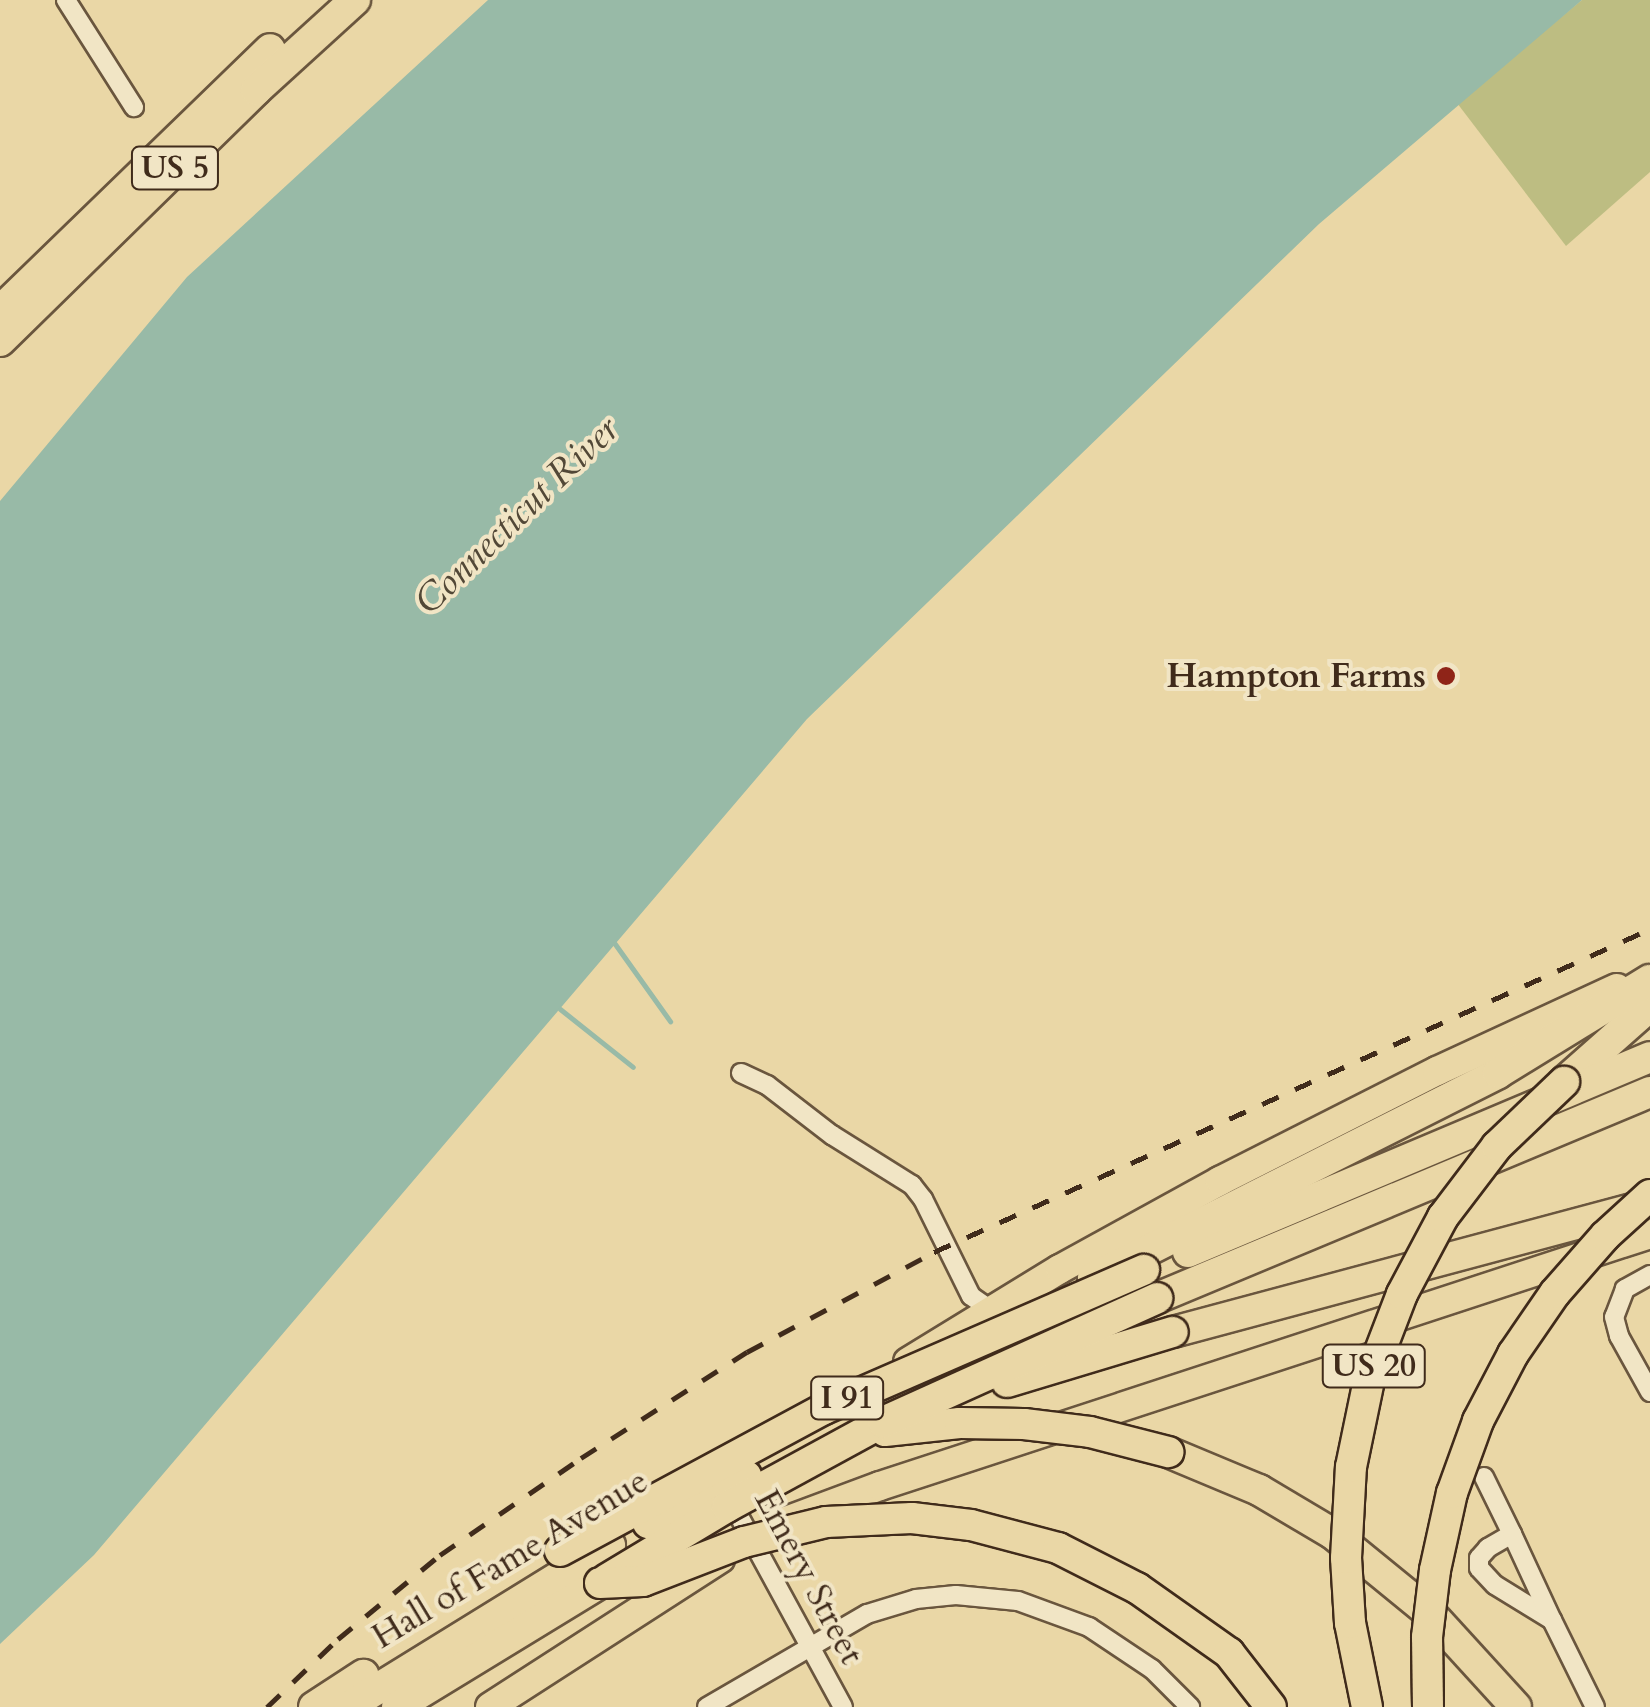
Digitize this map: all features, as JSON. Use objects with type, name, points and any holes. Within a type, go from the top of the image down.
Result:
[{"type":"highway","name":"US 5","points":[[0,311],[230,85],[324,0]]},
{"type":"highway","name":"US 5","points":[[0,341],[256,90],[355,0]]},
{"type":"highway","points":[[1142,1262],[1498,1073],[1650,977]]},
{"type":"highway","name":"US 20","points":[[1367,1707],[1350,1623],[1346,1542],[1351,1467],[1369,1380],[1402,1294],[1443,1218],[1497,1146],[1650,1006]]},
{"type":"highway","points":[[1564,1082],[1650,1021]]},
{"type":"highway","name":"I 91","points":[[314,1707],[512,1580],[664,1492],[990,1323],[1650,1057]]},
{"type":"highway","name":"I 91","points":[[397,1707],[779,1479],[936,1395],[1650,1092]]},
{"type":"highway","points":[[1428,1707],[1427,1637],[1434,1570],[1470,1439],[1494,1388],[1543,1308],[1604,1236],[1650,1196]]},
{"type":"highway","points":[[779,1479],[993,1387],[1173,1332],[1650,1204]]},
{"type":"highway","points":[[345,1707],[636,1529],[750,1474],[832,1444],[909,1427],[1004,1423],[1090,1432],[1168,1452],[1259,1490],[1341,1540],[1438,1621],[1516,1707]]},
{"type":"highway","points":[[1449,1707],[1445,1593],[1470,1439]]},
{"type":"highway","points":[[600,1583],[643,1581],[756,1538],[826,1522],[912,1518],[972,1524],[1058,1548],[1137,1588],[1229,1653],[1272,1707]]},
{"type":"main road","name":"Hall of Fame Avenue","points":[[345,1707],[391,1672],[642,1522],[990,1323],[1167,1209],[1329,1125],[1650,977]]},
{"type":"main road","points":[[490,1707],[753,1539],[880,1486],[1650,1234]]},
{"type":"main road","points":[[642,1522],[666,1523],[684,1537],[692,1558],[686,1581]]},
{"type":"street","points":[[66,0],[134,108]]},
{"type":"street","points":[[741,1073],[767,1084],[832,1135],[912,1185],[924,1198],[971,1296],[990,1323]]},
{"type":"street","points":[[1650,1275],[1626,1289],[1614,1310],[1616,1329],[1650,1392]]},
{"type":"street","name":"Emery Street","points":[[718,1478],[843,1707]]},
{"type":"street","points":[[1484,1478],[1595,1707]]},
{"type":"street","points":[[1512,1534],[1488,1548],[1479,1558],[1479,1568],[1496,1585],[1552,1620]]},
{"type":"street","points":[[707,1707],[808,1646],[892,1605],[938,1596],[996,1597],[1041,1607],[1089,1627],[1152,1669],[1190,1707]]},
{"type":"green space","points":[[1582,0],[1650,0],[1650,172],[1566,246],[1457,103]]},
{"type":"water","name":"Connecticut River","points":[[488,0],[1582,0],[1319,224],[807,719],[94,1555],[0,1644],[0,501],[187,277]]},
{"type":"waterway","points":[[615,944],[670,1021]]},
{"type":"waterway","points":[[560,1009],[633,1067]]},
{"type":"railway","points":[[267,1707],[338,1639],[440,1555],[581,1458],[747,1352],[934,1252],[1650,929]]},
{"type":"place","name":"Hampton Farms","points":[[1446,676]]}]
